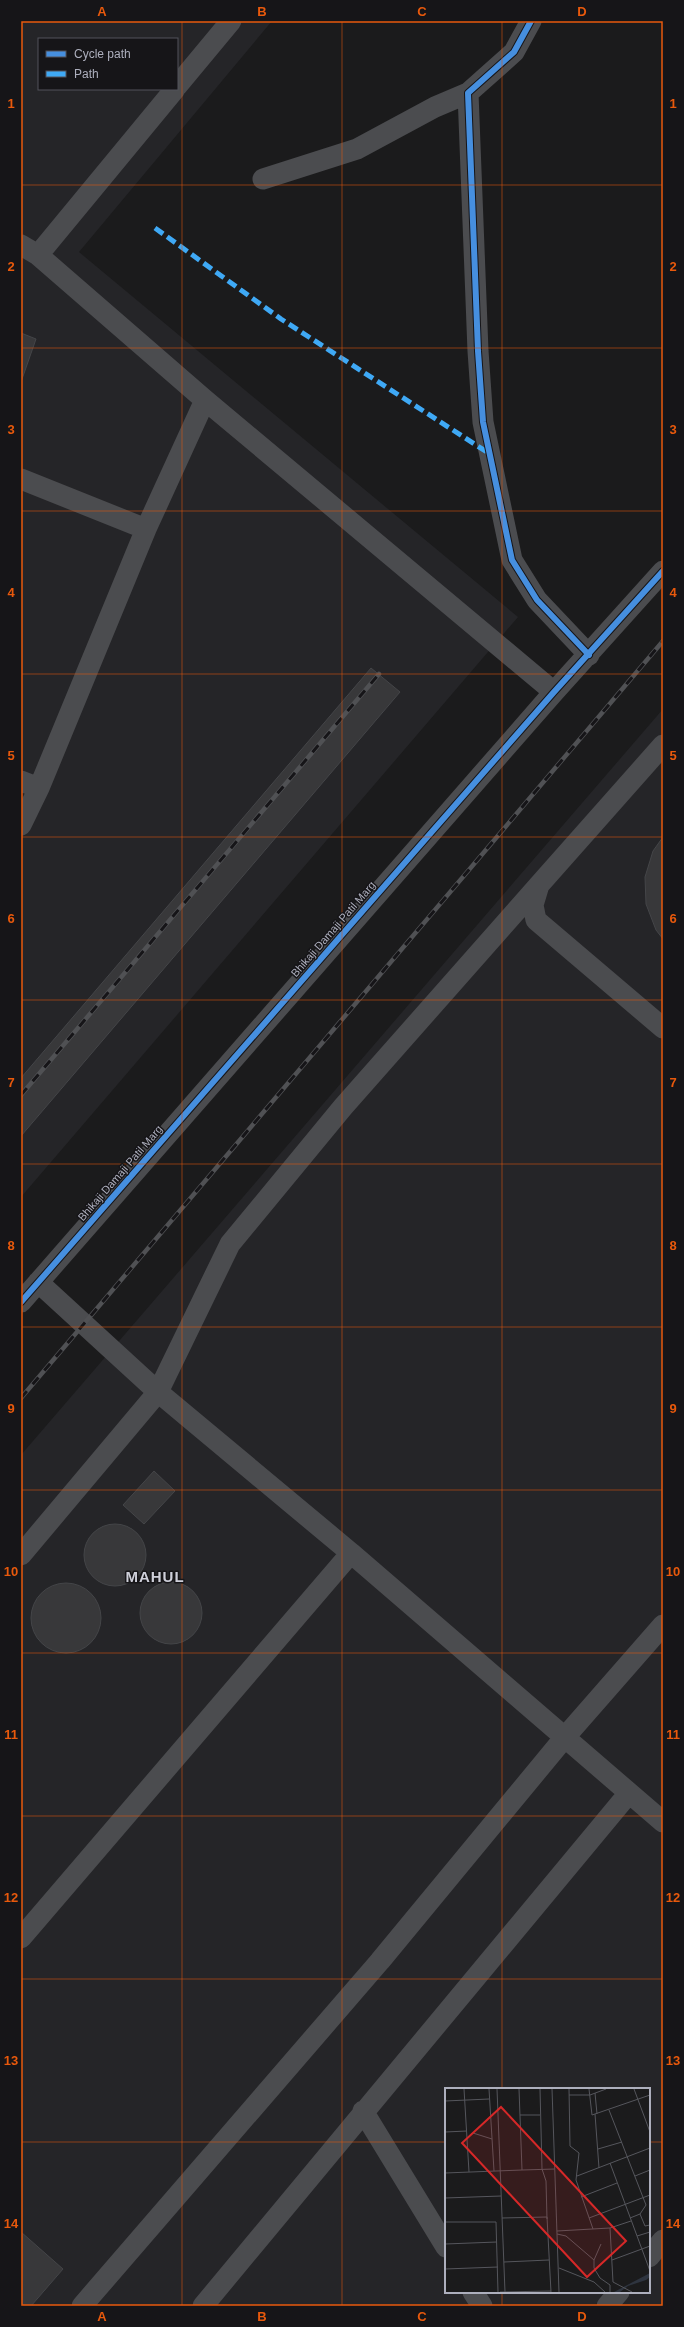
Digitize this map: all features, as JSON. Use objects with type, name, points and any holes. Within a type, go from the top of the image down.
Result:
[{"type":"street","points":[[178,85],[231,21]]},
{"type":"street","points":[[263,179],[357,149],[435,107],[468,93],[514,52],[531,21]]},
{"type":"street","points":[[174,90],[30,250],[205,400],[554,692]]},
{"type":"street","points":[[468,93],[478,351],[483,422],[512,560],[537,600],[589,655]]},
{"type":"street","points":[[21,825],[30,784],[205,400]]},
{"type":"street","points":[[21,479],[146,529]]},
{"type":"street","name":"Bhikaji Damaji Patil Marg","points":[[21,1302],[554,692],[589,655],[663,571]]},
{"type":"street","points":[[21,1555],[158,1392],[230,1244],[343,1107],[663,745]]},
{"type":"street","points":[[539,885],[533,905],[536,920],[663,1028]]},
{"type":"street","points":[[38,1282],[158,1392],[351,1553],[663,1822]]},
{"type":"street","points":[[21,1938],[351,1553]]},
{"type":"street","points":[[82,2306],[380,1961],[565,1738],[663,1625]]},
{"type":"street","points":[[203,2306],[363,2111],[629,1793]]},
{"type":"street","points":[[363,2111],[445,2245]]},
{"type":"street","points":[[650,2256],[663,2240]]},
{"type":"street","points":[[474,2293],[482,2306]]},
{"type":"street","points":[[607,2306],[618,2293]]},
{"type":"shaded area","points":[[21,21],[272,21],[79,252],[518,617],[21,1197]]},
{"type":"shaded area","points":[[663,709],[663,2306],[21,2306],[21,1455]]},
{"type":"building","points":[[21,333],[36,339],[21,382]]},
{"type":"building","points":[[371,668],[400,692],[21,1136],[21,1078]]},
{"type":"building","points":[[663,837],[663,939],[656,930],[646,904],[645,877],[653,851]]},
{"type":"building","points":[[154,1471],[175,1491],[144,1524],[123,1505]]},
{"type":"building","points":[[109,1524],[121,1524],[137,1533],[144,1543],[146,1555],[144,1567],[137,1577],[121,1586],[109,1586],[98,1581],[89,1572],[84,1561],[84,1549],[89,1538],[98,1529]]},
{"type":"building","points":[[165,1582],[177,1582],[193,1591],[200,1601],[202,1613],[200,1625],[193,1635],[177,1644],[165,1644],[154,1639],[145,1630],[140,1619],[140,1607],[145,1596],[154,1587]]},
{"type":"building","points":[[66,1583],[79,1586],[91,1593],[98,1605],[101,1618],[98,1631],[91,1643],[79,1650],[66,1653],[53,1650],[41,1643],[34,1631],[31,1618],[34,1605],[41,1593],[53,1586]]},
{"type":"building","points":[[21,2232],[63,2269],[31,2306],[25,2306],[21,2303]]},
{"type":"railway","points":[[21,1398],[663,641]]},
{"type":"railway","points":[[21,1095],[379,674]]},
{"type":"marked path","points":[[155,228],[281,319],[490,454]]},
{"type":"cycle path","points":[[531,21],[514,52],[468,93],[478,351],[483,422],[512,560],[537,600],[589,655]]},
{"type":"cycle path","points":[[21,1302],[554,692],[663,571]]},
{"type":"district","name":"MAHUL","points":[[155,1577]]}]
